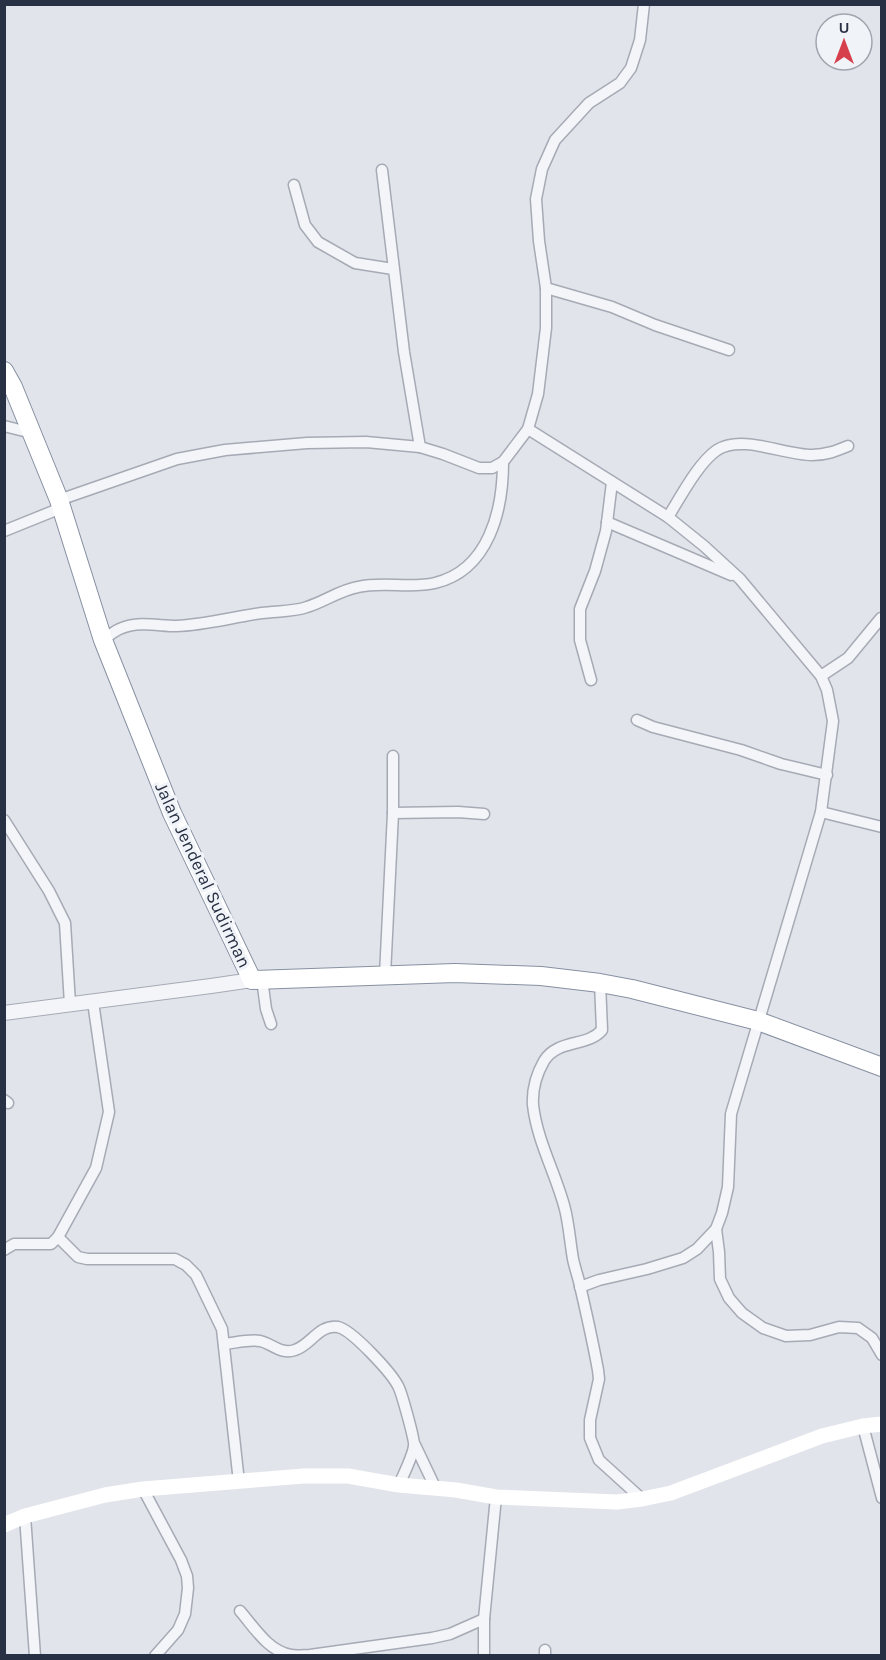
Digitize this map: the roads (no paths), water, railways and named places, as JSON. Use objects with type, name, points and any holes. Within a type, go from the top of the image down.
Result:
[{"type":"highway","name":"Jalan Jenderal Sudirman","points":[[4,371],[13,387],[60,504],[103,640],[172,813],[257,979],[455,973],[530,975],[600,983],[758,1022],[882,1067]]},
{"type":"main road","points":[[4,1525],[25,1516],[105,1495],[143,1489],[328,1475],[399,1485],[435,1487],[496,1497],[607,1502],[642,1499],[671,1493],[822,1436],[882,1424]]},
{"type":"street","points":[[4,531],[60,504],[177,459],[225,450],[307,443],[354,442],[420,447],[479,468],[492,468],[503,462],[528,429],[538,394],[546,328],[546,288],[536,199],[542,169],[555,140],[589,103],[620,83],[631,68],[640,40],[644,4]]},
{"type":"street","points":[[382,171],[404,352],[420,447]]},
{"type":"street","points":[[294,185],[306,225],[318,243],[355,263],[393,269]]},
{"type":"street","points":[[546,288],[612,307],[655,325],[729,350]]},
{"type":"street","points":[[4,426],[32,433]]},
{"type":"street","points":[[528,429],[668,517],[740,579],[821,676],[827,690],[833,721],[821,812],[731,1114],[728,1187],[716,1229],[697,1249],[683,1258],[580,1287]]},
{"type":"street","points":[[668,517],[699,469],[716,451],[728,445],[747,444],[810,455],[836,452],[848,446]]},
{"type":"street","points":[[103,640],[121,628],[135,624],[176,626],[294,610],[307,608],[357,587],[435,583],[454,576],[475,560],[488,540],[502,492],[503,462]]},
{"type":"street","points":[[591,680],[580,640],[580,609],[595,572],[607,522],[612,482]]},
{"type":"street","points":[[607,522],[740,579]]},
{"type":"street","points":[[821,676],[848,658],[881,618]]},
{"type":"street","points":[[637,720],[653,727],[827,775]]},
{"type":"street","points":[[385,975],[393,813],[393,756]]},
{"type":"street","points":[[821,812],[882,827]]},
{"type":"street","points":[[393,813],[484,814]]},
{"type":"street","points":[[4,820],[49,891],[65,923],[70,1004]]},
{"type":"street","points":[[4,1013],[257,979],[271,1024]]},
{"type":"street","points":[[600,983],[602,1029],[591,1037],[563,1046],[545,1058],[533,1088],[533,1104],[536,1123],[565,1208],[573,1260],[599,1379],[590,1420],[590,1438],[599,1460],[642,1499]]},
{"type":"street","points":[[4,1250],[14,1244],[51,1244],[58,1237],[96,1168],[110,1112],[93,1002]]},
{"type":"street","points":[[716,1229],[720,1279],[729,1298],[742,1313],[763,1328],[786,1336],[810,1335],[840,1327],[858,1328],[877,1336],[882,1354]]},
{"type":"street","points":[[58,1237],[78,1257],[87,1259],[175,1258],[196,1275],[222,1329],[239,1482]]},
{"type":"street","points":[[224,1344],[256,1341],[282,1351],[294,1351],[325,1329],[338,1327],[346,1330],[372,1354],[399,1387],[415,1445],[435,1487]]},
{"type":"street","points":[[863,1426],[882,1498]]},
{"type":"street","points":[[399,1485],[415,1445]]},
{"type":"street","points":[[143,1489],[181,1560],[187,1576],[188,1588],[185,1614],[178,1630],[155,1656]]},
{"type":"street","points":[[484,1656],[484,1620],[496,1497]]},
{"type":"street","points":[[25,1516],[35,1656]]},
{"type":"street","points":[[240,1611],[262,1637],[276,1649],[290,1655],[310,1655],[432,1638],[450,1634],[484,1620]]}]
